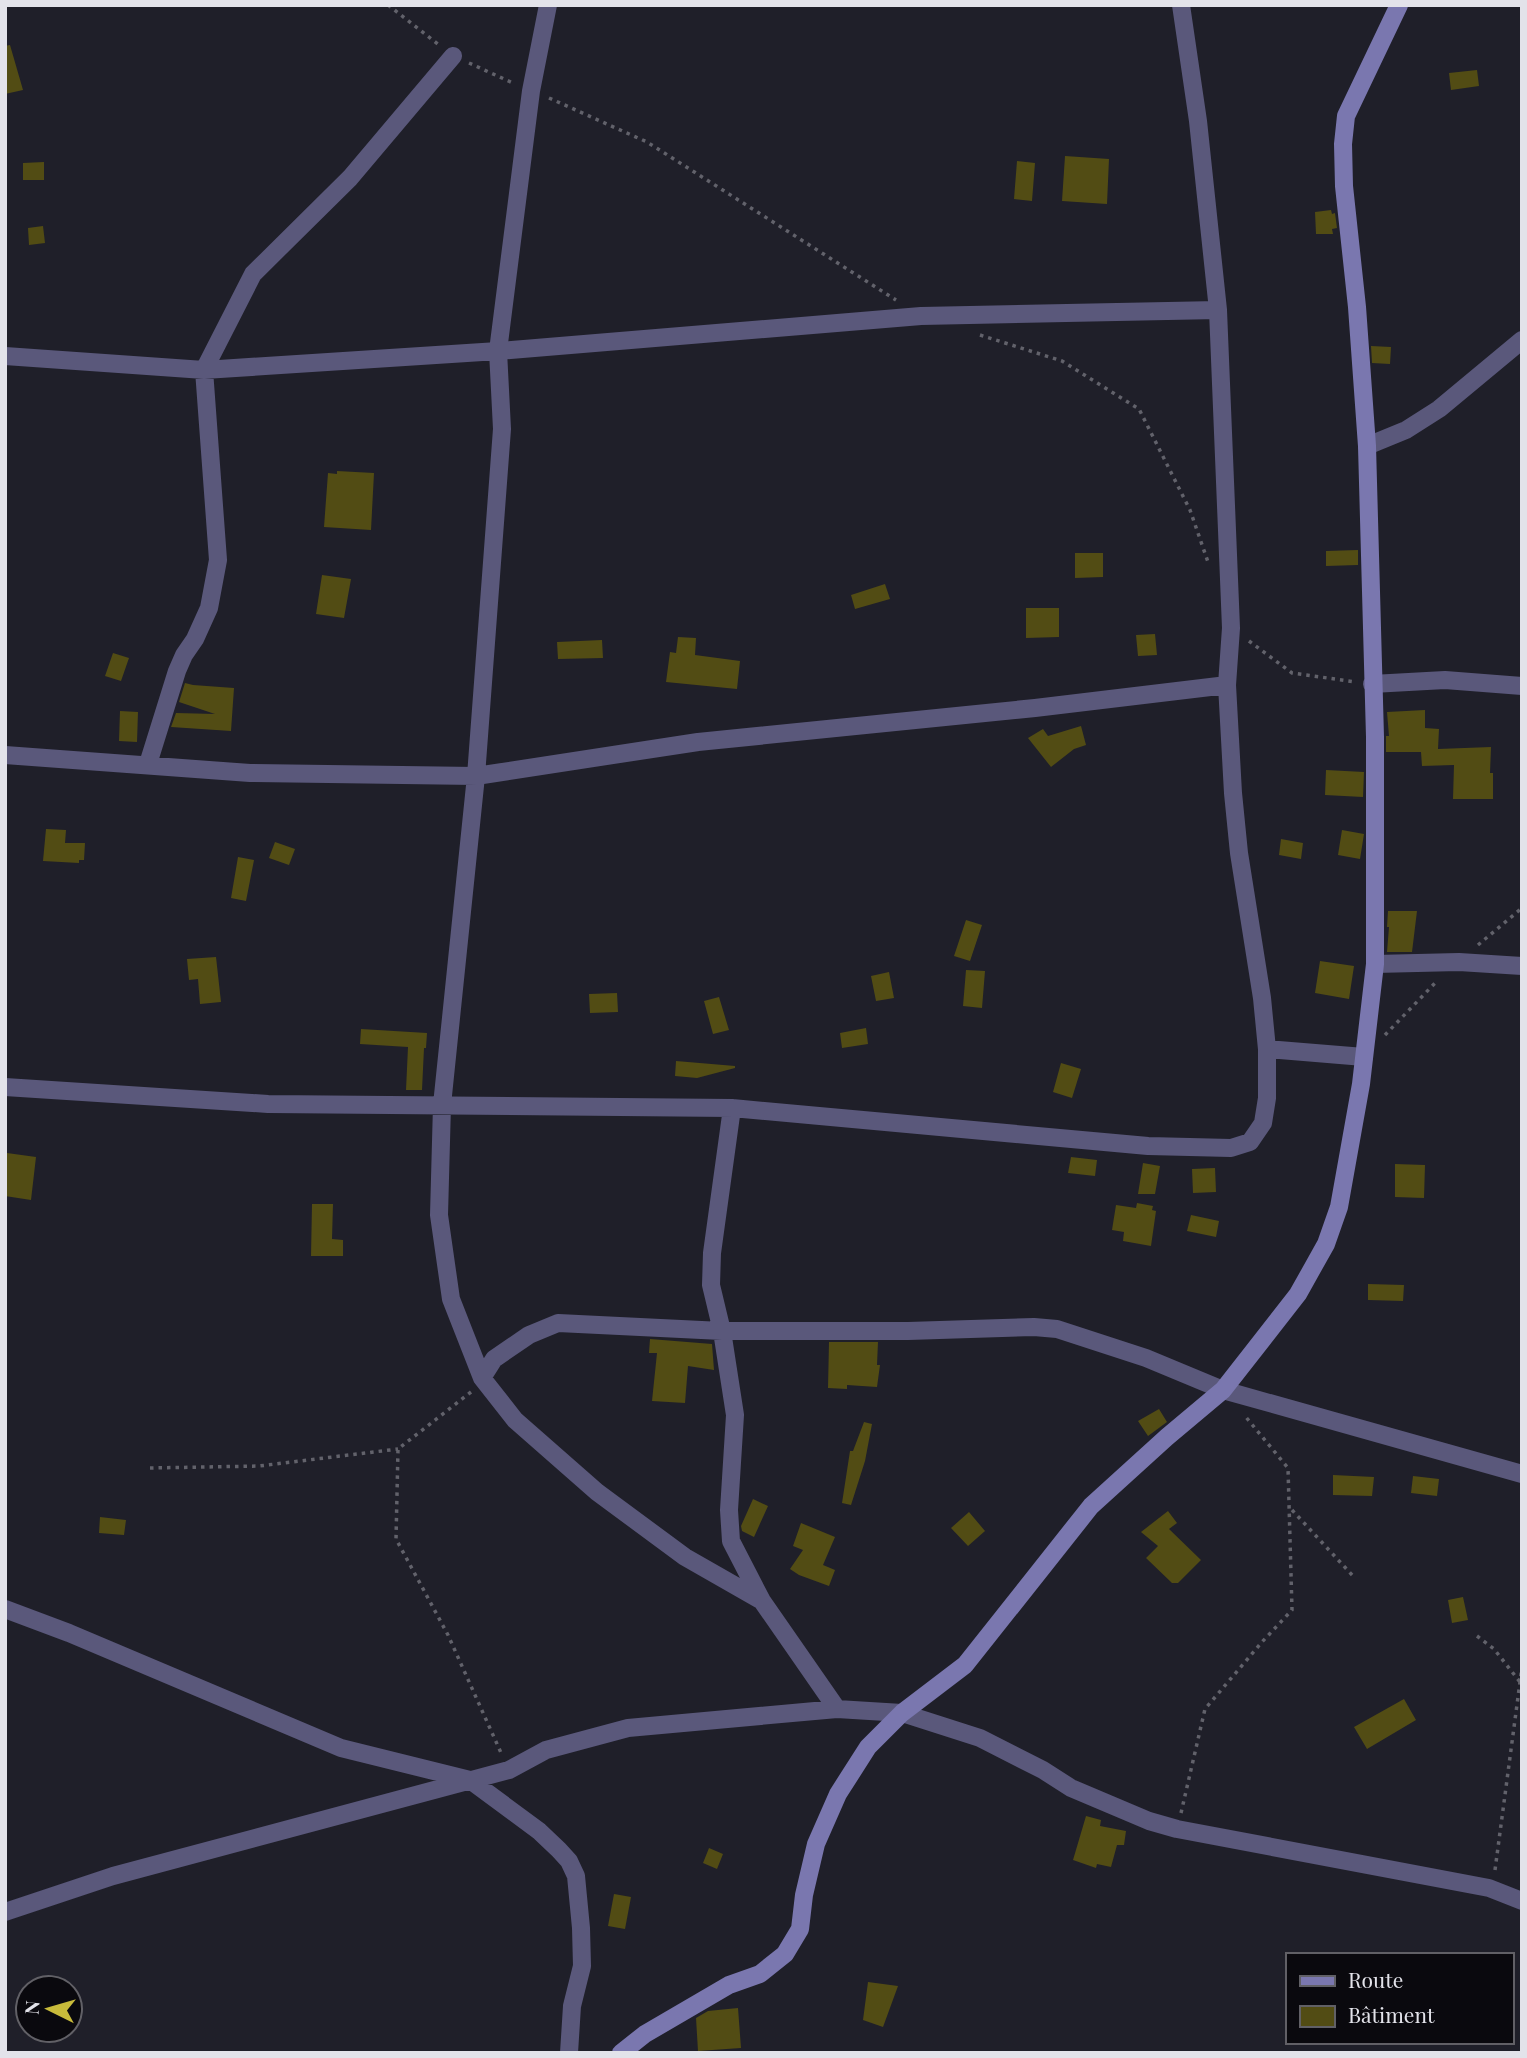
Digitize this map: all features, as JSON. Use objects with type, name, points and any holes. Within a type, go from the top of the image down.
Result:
[{"type":"main road","points":[[621,2053],[645,2034],[729,1986],[760,1974],[785,1954],[800,1929],[804,1895],[816,1844],[838,1794],[867,1747],[902,1713],[965,1665],[1091,1506],[1223,1390],[1298,1294],[1326,1244],[1339,1207],[1364,1057],[1375,964],[1375,750],[1367,446],[1357,307],[1344,186],[1343,145],[1346,116],[1399,5]]},
{"type":"street","points":[[548,5],[531,91],[498,351],[502,429],[476,776],[442,1105],[439,1215],[451,1299],[482,1378],[515,1420],[597,1492],[685,1558],[762,1601]]},
{"type":"street","points":[[5,1087],[268,1104],[732,1108],[1134,1145],[1231,1148],[1250,1142],[1263,1123],[1267,1098],[1267,1049],[1262,998],[1239,853],[1228,738],[1227,685],[1231,628],[1218,310],[1198,121],[1181,5]]},
{"type":"street","points":[[148,764],[177,671],[209,608],[218,560],[204,370],[253,274],[350,178],[453,56]]},
{"type":"street","points":[[5,356],[204,370],[498,351],[921,316],[1218,310]]},
{"type":"street","points":[[1367,446],[1406,430],[1439,409],[1522,340]]},
{"type":"street","points":[[1372,684],[1445,680],[1522,686]]},
{"type":"street","points":[[5,755],[250,773],[476,776],[698,742],[1035,708],[1227,685]]},
{"type":"street","points":[[1375,964],[1459,962],[1522,966]]},
{"type":"street","points":[[1267,1049],[1364,1057]]},
{"type":"street","points":[[732,1108],[710,1285],[722,1331],[735,1415],[729,1510],[731,1541],[762,1601],[837,1709]]},
{"type":"street","points":[[482,1378],[494,1359],[529,1335],[558,1323],[722,1331],[908,1331],[1034,1327],[1057,1329],[1156,1362],[1223,1390],[1522,1474]]},
{"type":"street","points":[[5,1609],[69,1633],[341,1748],[470,1780],[539,1831],[569,1861],[576,1877],[582,1966],[572,2006],[569,2053]]},
{"type":"street","points":[[5,1912],[113,1875],[509,1770],[546,1750],[628,1728],[837,1709],[902,1713],[980,1738],[1043,1770],[1071,1788],[1149,1821],[1177,1829],[1489,1888],[1522,1901]]},
{"type":"path","points":[[150,1468],[259,1466],[398,1449],[472,1392],[482,1378]]},
{"type":"path","points":[[1177,1829],[1205,1709],[1292,1609],[1288,1468],[1223,1390]]},
{"type":"path","points":[[398,1449],[396,1539],[447,1635],[509,1770]]},
{"type":"path","points":[[1290,1508],[1353,1576]]},
{"type":"path","points":[[1477,1636],[1494,1649],[1521,1683]]},
{"type":"path","points":[[1489,1888],[1496,1867],[1522,1667]]},
{"type":"building","points":[[10,45],[23,90],[5,94],[5,46]]},
{"type":"building","points":[[1477,70],[1479,86],[1451,90],[1449,73]]},
{"type":"building","points":[[1065,156],[1109,159],[1107,204],[1062,201]]},
{"type":"building","points":[[1017,161],[1035,163],[1032,201],[1014,199]]},
{"type":"building","points":[[44,162],[44,180],[23,180],[23,163]]},
{"type":"building","points":[[1331,210],[1332,214],[1335,213],[1337,228],[1332,229],[1333,234],[1316,234],[1315,212]]},
{"type":"building","points":[[43,226],[45,243],[29,245],[28,228]]},
{"type":"building","points":[[1371,346],[1391,347],[1390,364],[1372,363]]},
{"type":"building","points":[[337,471],[374,473],[371,530],[324,527],[328,473],[337,474]]},
{"type":"building","points":[[1358,550],[1358,565],[1326,566],[1326,551]]},
{"type":"building","points":[[1075,553],[1103,553],[1103,577],[1075,578]]},
{"type":"building","points":[[322,575],[351,579],[344,618],[316,614]]},
{"type":"building","points":[[885,584],[890,599],[855,609],[851,595]]},
{"type":"building","points":[[1026,608],[1059,608],[1059,637],[1026,638]]},
{"type":"building","points":[[1155,634],[1157,655],[1138,656],[1136,635]]},
{"type":"building","points":[[678,637],[696,638],[695,655],[740,661],[737,689],[666,682],[670,652],[676,653]]},
{"type":"building","points":[[602,640],[603,658],[558,659],[557,642]]},
{"type":"building","points":[[113,653],[129,658],[121,681],[105,676]]},
{"type":"building","points":[[185,683],[234,688],[231,731],[171,727],[176,713],[215,714],[179,702]]},
{"type":"building","points":[[1425,710],[1425,728],[1439,729],[1438,749],[1491,747],[1493,799],[1453,799],[1454,765],[1422,766],[1421,752],[1386,752],[1386,736],[1389,736],[1387,712]]},
{"type":"building","points":[[120,711],[138,712],[137,742],[119,741]]},
{"type":"building","points":[[1081,726],[1086,745],[1074,749],[1051,767],[1028,738],[1043,729],[1048,736]]},
{"type":"building","points":[[1326,770],[1364,772],[1363,797],[1325,795]]},
{"type":"building","points":[[46,829],[66,830],[65,843],[85,843],[84,860],[79,860],[79,863],[43,861]]},
{"type":"building","points":[[1342,830],[1364,834],[1360,859],[1338,855]]},
{"type":"building","points":[[1281,839],[1303,843],[1301,859],[1279,855]]},
{"type":"building","points":[[275,842],[295,849],[289,865],[269,858]]},
{"type":"building","points":[[238,857],[254,860],[246,901],[231,898]]},
{"type":"building","points":[[1388,911],[1417,911],[1412,952],[1387,952]]},
{"type":"building","points":[[966,920],[982,925],[970,961],[954,956]]},
{"type":"building","points":[[216,957],[221,1002],[200,1004],[198,979],[189,980],[187,959]]},
{"type":"building","points":[[1320,961],[1354,966],[1349,999],[1315,993]]},
{"type":"building","points":[[966,970],[985,971],[982,1008],[963,1006]]},
{"type":"building","points":[[889,972],[894,998],[876,1001],[871,976]]},
{"type":"building","points":[[617,993],[618,1012],[590,1013],[589,994]]},
{"type":"building","points":[[719,997],[729,1030],[713,1034],[704,1001]]},
{"type":"building","points":[[866,1028],[868,1044],[842,1048],[840,1033]]},
{"type":"building","points":[[361,1029],[427,1033],[422,1090],[406,1090],[408,1047],[360,1044]]},
{"type":"building","points":[[676,1061],[735,1068],[697,1078],[675,1076]]},
{"type":"building","points":[[1061,1063],[1081,1069],[1072,1098],[1053,1092]]},
{"type":"building","points":[[7,1153],[36,1157],[31,1200],[5,1196]]},
{"type":"building","points":[[1071,1157],[1097,1160],[1095,1176],[1068,1173]]},
{"type":"building","points":[[1143,1163],[1160,1166],[1155,1194],[1138,1194]]},
{"type":"building","points":[[1395,1164],[1425,1165],[1424,1198],[1395,1197]]},
{"type":"building","points":[[1215,1168],[1216,1192],[1193,1193],[1192,1169]]},
{"type":"building","points":[[1137,1203],[1153,1206],[1152,1210],[1156,1211],[1151,1246],[1123,1241],[1124,1232],[1112,1230],[1116,1205],[1136,1208]]},
{"type":"building","points":[[312,1204],[333,1204],[332,1239],[343,1240],[343,1256],[311,1256]]},
{"type":"building","points":[[1191,1215],[1219,1221],[1216,1237],[1187,1231]]},
{"type":"building","points":[[1368,1284],[1404,1285],[1403,1301],[1368,1300]]},
{"type":"building","points":[[650,1339],[712,1344],[714,1370],[688,1366],[685,1403],[652,1401],[657,1353],[649,1353]]},
{"type":"building","points":[[829,1342],[878,1342],[877,1365],[880,1365],[877,1387],[847,1385],[847,1389],[828,1388]]},
{"type":"building","points":[[1159,1409],[1167,1422],[1148,1436],[1138,1421]]},
{"type":"building","points":[[864,1422],[872,1424],[865,1461],[851,1505],[842,1503],[850,1451],[853,1451]]},
{"type":"building","points":[[1333,1475],[1374,1477],[1372,1496],[1333,1495]]},
{"type":"building","points":[[1413,1476],[1439,1479],[1437,1496],[1411,1493]]},
{"type":"building","points":[[753,1499],[768,1506],[754,1537],[742,1531],[741,1526]]},
{"type":"building","points":[[1168,1511],[1177,1523],[1169,1529],[1201,1560],[1178,1583],[1172,1583],[1146,1558],[1158,1546],[1141,1532]]},
{"type":"building","points":[[969,1512],[985,1531],[968,1546],[951,1528]]},
{"type":"building","points":[[100,1517],[126,1520],[124,1535],[99,1533]]},
{"type":"building","points":[[801,1523],[835,1537],[823,1565],[835,1570],[829,1586],[790,1569],[803,1550],[793,1546]]},
{"type":"building","points":[[1463,1597],[1468,1620],[1452,1623],[1448,1600]]},
{"type":"building","points":[[1404,1699],[1416,1720],[1367,1749],[1354,1727]]},
{"type":"building","points":[[1086,1816],[1101,1820],[1100,1826],[1126,1831],[1124,1845],[1117,1845],[1111,1867],[1097,1864],[1096,1868],[1073,1860]]},
{"type":"building","points":[[709,1848],[723,1854],[717,1869],[703,1863]]},
{"type":"building","points":[[614,1894],[631,1897],[625,1929],[608,1926]]},
{"type":"building","points":[[868,1982],[898,1986],[883,2027],[863,2020]]},
{"type":"building","points":[[738,2008],[741,2048],[698,2051],[696,2018],[708,2011]]}]
